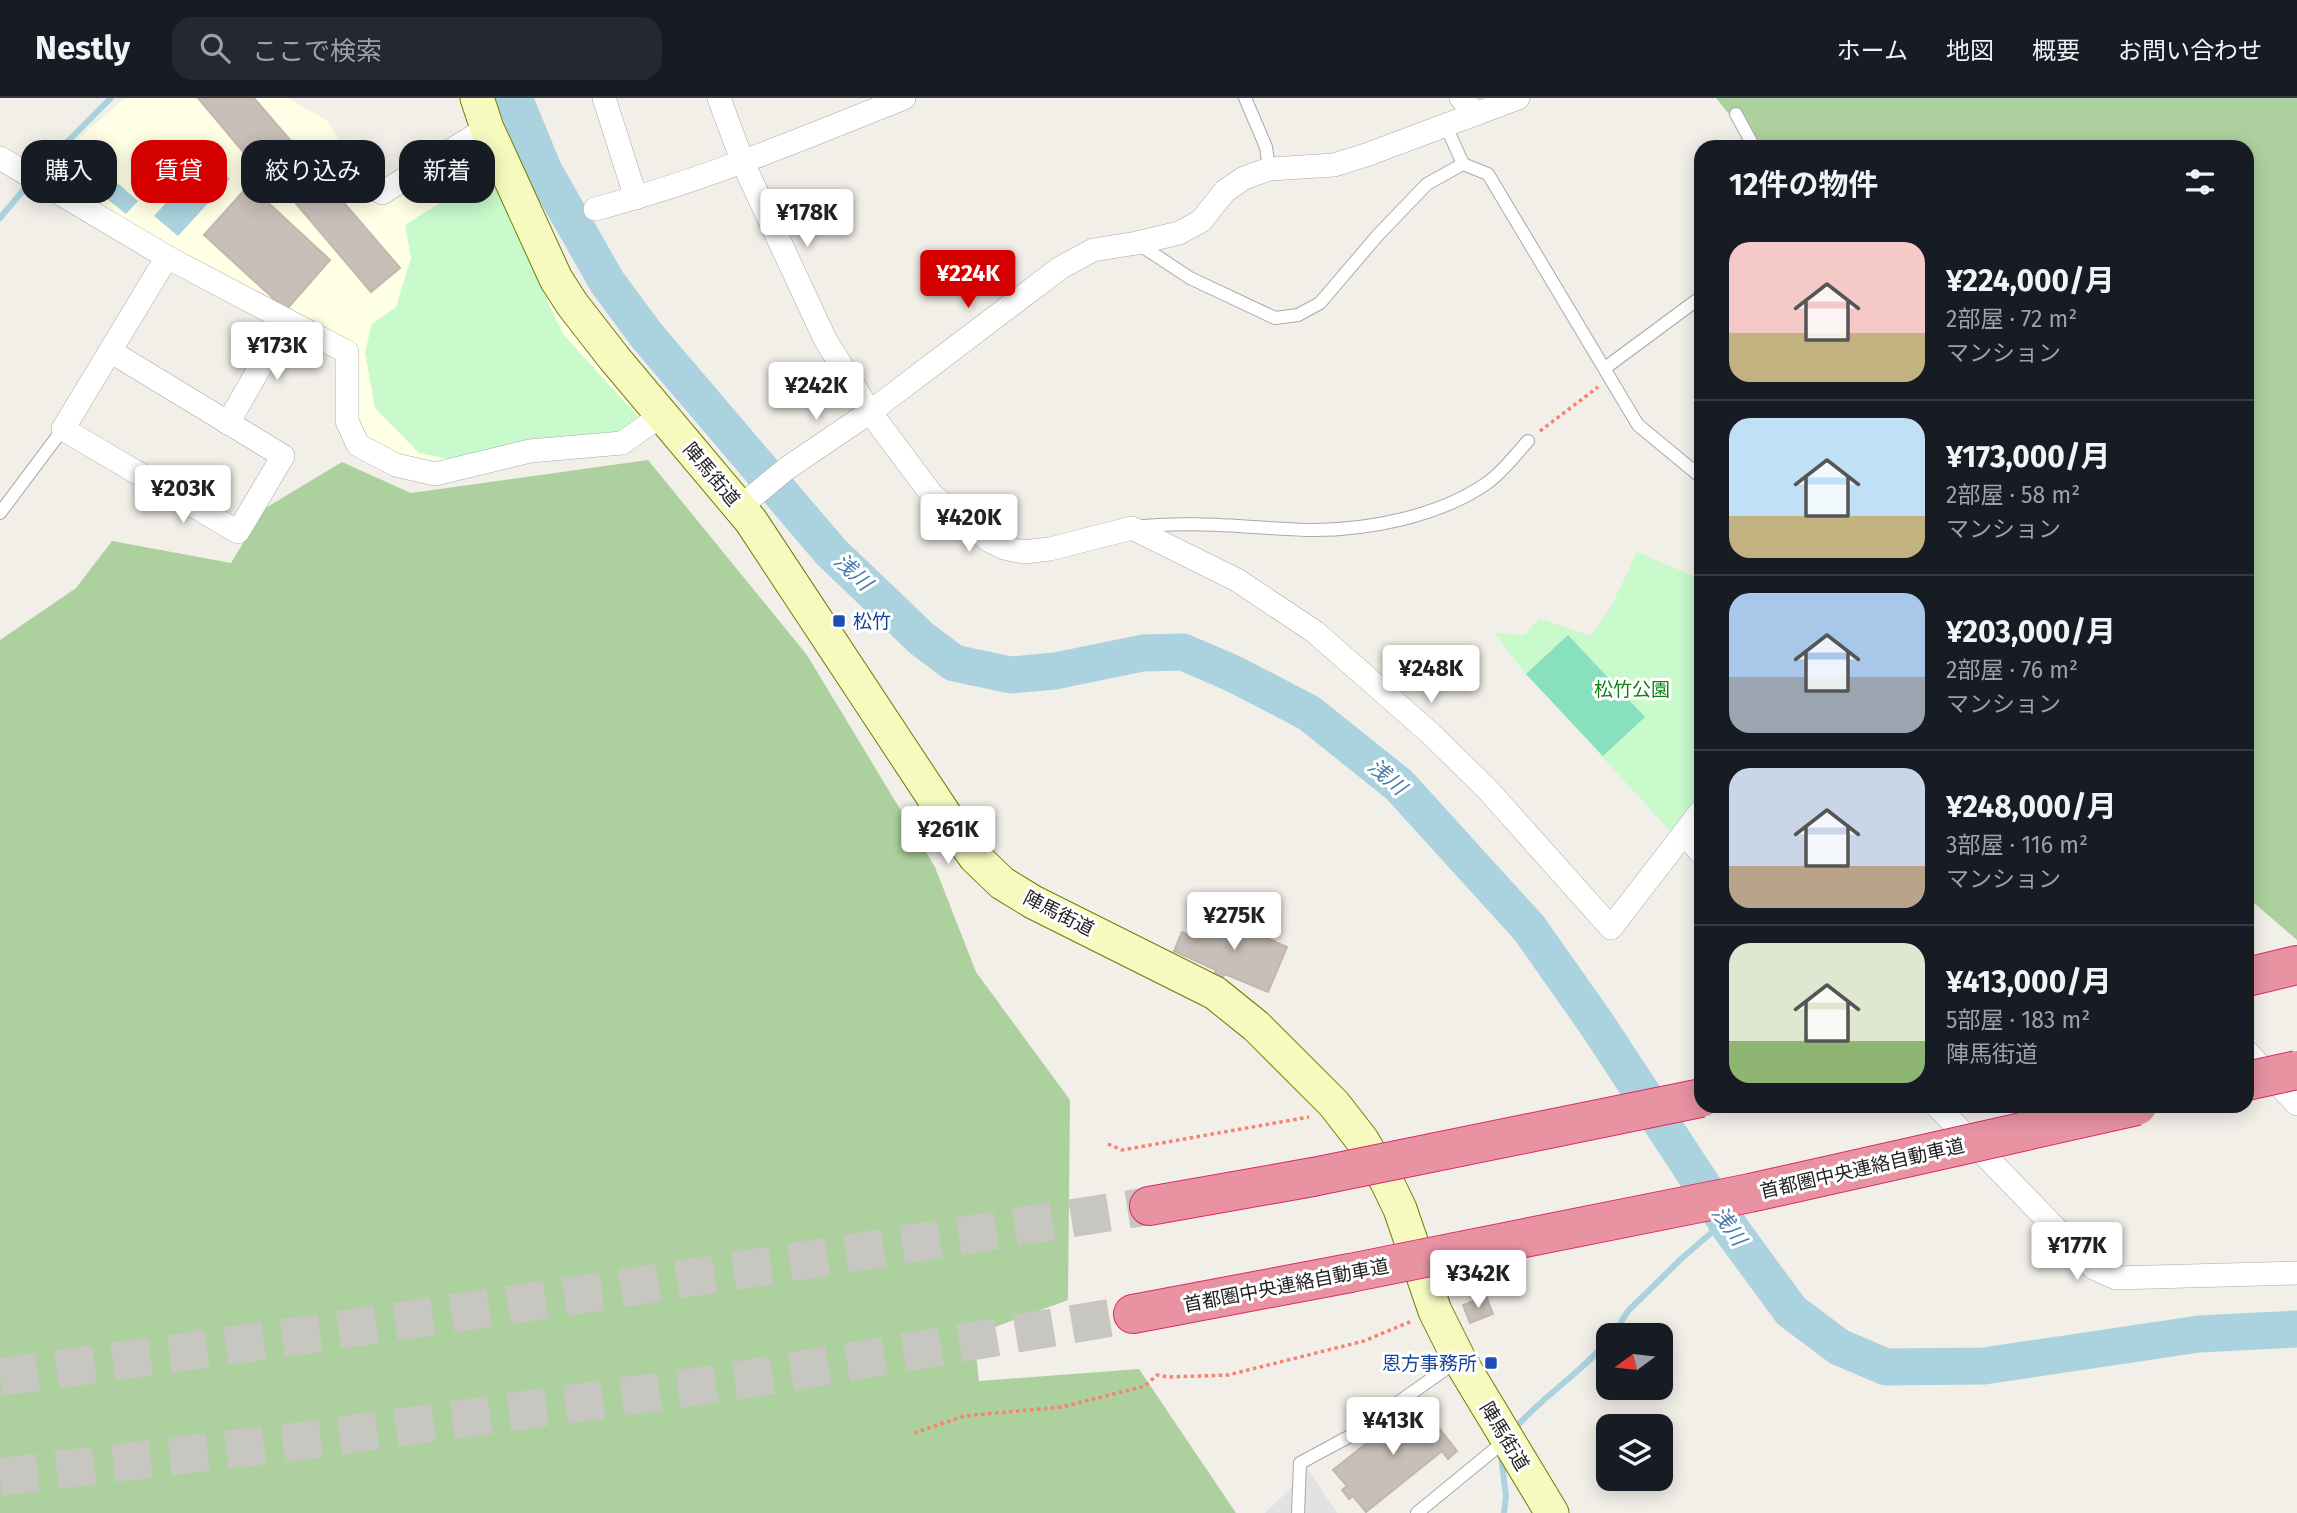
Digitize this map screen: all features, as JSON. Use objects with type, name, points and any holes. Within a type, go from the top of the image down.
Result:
[{"type":"highway","points":[[2254,975],[2297,965]]},
{"type":"highway","points":[[2254,1079],[2297,1070]]},
{"type":"highway","points":[[1149,1206],[1313,1177],[1694,1099]]},
{"type":"highway","name":"首都圏中央連絡自動車道","points":[[1133,1314],[1750,1193],[2106,1113]]},
{"type":"main road","name":"陣馬街道","points":[[482,113],[556,279],[580,314],[662,415],[746,503],[751,521],[975,857],[1002,883],[1033,902],[1215,992],[1256,1026],[1334,1104],[1362,1140],[1400,1209],[1435,1311],[1459,1359],[1552,1513]]},
{"type":"street","points":[[604,98],[636,198]]},
{"type":"street","points":[[719,98],[743,163],[825,339],[870,412],[932,495],[971,528],[1004,548],[1023,552],[1050,550],[1132,528],[1237,580],[1315,632],[1430,733],[1488,790],[1611,928],[1694,821]]},
{"type":"street","points":[[595,209],[743,163],[904,98]]},
{"type":"street","points":[[746,503],[786,469],[870,412],[1060,268],[1093,250],[1179,233],[1201,221],[1225,191],[1244,178],[1269,169],[1334,165],[1446,126],[1469,106],[1518,98]]},
{"type":"street","points":[[385,191],[482,113]]},
{"type":"street","points":[[0,158],[167,257],[347,352],[347,421],[358,445],[396,465],[435,474],[530,451],[622,443],[662,415]]},
{"type":"street","points":[[110,351],[283,456],[238,532],[63,429],[110,351],[167,257]]},
{"type":"street","points":[[228,423],[287,320]]},
{"type":"street","points":[[1685,834],[1694,845]]},
{"type":"street","points":[[2254,1059],[2297,1104]]},
{"type":"street","points":[[1944,1113],[2094,1268],[2116,1278],[2297,1273]]},
{"type":"lane","points":[[1245,98],[1266,147],[1269,169]]},
{"type":"lane","points":[[1736,114],[1750,140]]},
{"type":"lane","points":[[1446,126],[1463,164],[1488,174],[1638,425],[1694,471]]},
{"type":"lane","points":[[1138,243],[1191,278],[1275,318],[1298,315],[1320,303],[1378,235],[1427,184],[1463,164]]},
{"type":"lane","points":[[1608,373],[1694,303]]},
{"type":"lane","points":[[0,513],[63,429]]},
{"type":"lane","points":[[1132,528],[1161,524],[1194,524],[1310,530],[1351,528],[1415,516],[1459,500],[1489,482],[1528,441]]},
{"type":"lane","points":[[1297,1513],[1300,1463],[1352,1435],[1459,1359]]},
{"type":"lane","points":[[1417,1513],[1507,1440]]},
{"type":"path","points":[[1528,441],[1608,373]]},
{"type":"path","points":[[1108,1144],[1122,1150],[1312,1116],[1334,1104]]},
{"type":"path","points":[[914,1433],[964,1416],[1062,1406],[1145,1386],[1157,1375],[1228,1375],[1364,1341],[1435,1311]]},
{"type":"shaded area","points":[[125,98],[288,98],[327,121],[339,140],[241,140],[241,203],[385,203],[385,191],[399,182],[399,203],[495,203],[495,159],[653,421],[435,474],[358,445],[347,352],[81,203],[117,203],[117,140],[77,140]]},
{"type":"shaded area","points":[[479,133],[483,140],[468,140]]},
{"type":"shaded area","points":[[1298,1455],[1337,1513],[1265,1513],[1292,1487]]},
{"type":"green space","points":[[1716,98],[2297,98],[2297,940],[2254,903],[2254,140],[1750,140]]},
{"type":"green space","points":[[495,188],[563,334],[642,421],[613,437],[509,444],[454,460],[419,453],[375,408],[365,352],[372,324],[396,307],[411,258],[405,225],[440,203],[495,203]]},
{"type":"green space","points":[[648,460],[807,655],[935,867],[976,972],[1070,1100],[1068,1300],[974,1335],[979,1381],[1139,1369],[1236,1513],[0,1513],[0,640],[76,588],[112,541],[231,563],[264,509],[342,462],[411,493]]},
{"type":"green space","name":"松竹公園","points":[[1637,552],[1694,576],[1694,809],[1675,836],[1526,674],[1494,633],[1525,635],[1539,618],[1591,636],[1611,607]]},
{"type":"green space","points":[[1568,635],[1645,717],[1603,756],[1526,674]]},
{"type":"water","points":[[117,183],[131,195],[131,203],[136,203],[126,214],[112,203],[117,203]]},
{"type":"water","points":[[166,203],[208,203],[178,236],[154,216]]},
{"type":"building","points":[[198,98],[254,98],[290,140],[241,140],[241,149]]},
{"type":"building","points":[[241,194],[241,203],[268,203],[330,260],[286,310],[204,235]]},
{"type":"building","points":[[296,203],[344,203],[400,268],[371,292]]},
{"type":"building","points":[[1211,914],[1287,947],[1268,992],[1225,974],[1222,978],[1215,974],[1216,970],[1174,951],[1182,932],[1192,936],[1195,928],[1204,932]]},
{"type":"building","points":[[1486,1296],[1493,1314],[1470,1323],[1463,1305]]},
{"type":"building","points":[[1419,1402],[1457,1451],[1448,1459],[1442,1451],[1366,1512],[1353,1496],[1349,1499],[1342,1490],[1347,1486],[1333,1470]]},
{"type":"waterway","points":[[69,140],[111,98]]},
{"type":"waterway","name":"浅川","points":[[514,98],[544,171],[607,282],[647,336],[831,552],[922,639],[954,663],[1011,675],[1055,671],[1143,653],[1183,652],[1234,674],[1309,713],[1399,785],[1529,928],[1598,1026],[1733,1232],[1791,1311],[1839,1347],[1886,1367],[1984,1366],[2199,1334],[2297,1329]]},
{"type":"waterway","points":[[0,218],[21,193]]},
{"type":"waterway","points":[[1620,1323],[1628,1311],[1681,1259],[1725,1221]]},
{"type":"waterway","points":[[1518,1425],[1596,1353]]},
{"type":"waterway","points":[[1501,1456],[1506,1496],[1504,1513]]},
{"type":"tunnel","points":[[0,1377],[575,1295],[1149,1206]]},
{"type":"tunnel","points":[[0,1477],[309,1440],[736,1381],[1133,1314]]},
{"type":"place","name":"松竹","points":[[839,621]]},
{"type":"place","name":"恩方事務所","points":[[1491,1363]]}]
